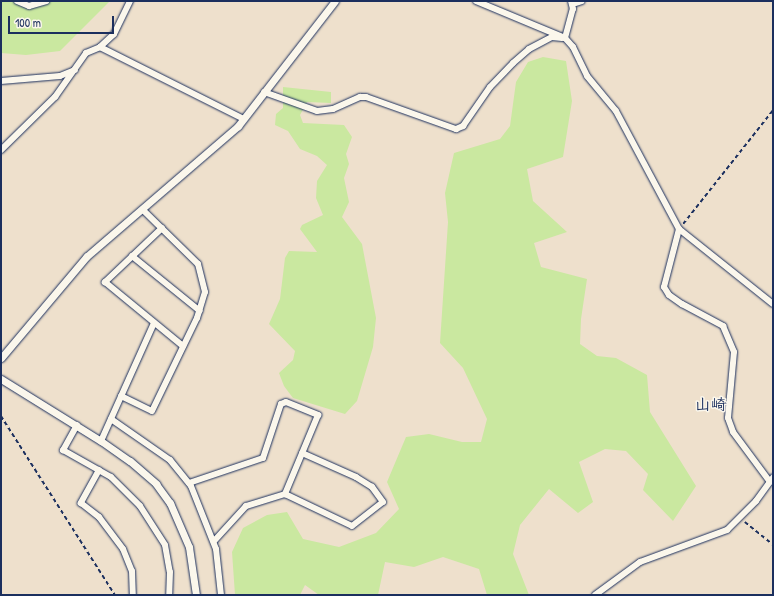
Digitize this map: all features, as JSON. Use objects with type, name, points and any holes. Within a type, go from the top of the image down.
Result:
[{"type":"street","points":[[17,1],[29,6],[46,1]]},
{"type":"street","points":[[1,150],[55,97],[78,68],[86,53],[100,47],[114,34],[130,1]]},
{"type":"street","points":[[1,358],[87,256],[244,119],[335,1]]},
{"type":"street","points":[[476,1],[565,38],[573,47],[587,76],[616,111],[679,229],[773,304]]},
{"type":"street","points":[[565,38],[572,3],[582,1]]},
{"type":"street","points":[[264,92],[317,111],[333,109],[360,97],[366,98],[456,129],[463,126],[490,87],[513,63],[552,37],[565,38]]},
{"type":"street","points":[[100,47],[244,119]]},
{"type":"street","points":[[1,81],[60,76],[78,68]]},
{"type":"street","points":[[121,396],[152,410],[200,311],[204,292],[198,264],[142,209]]},
{"type":"street","points":[[162,228],[105,282],[183,346]]},
{"type":"street","points":[[595,595],[640,562],[727,530],[740,518],[772,480],[733,432],[728,418],[734,352],[723,326],[682,304],[669,295],[664,287],[679,229]]},
{"type":"street","points":[[132,256],[200,311]]},
{"type":"street","points":[[101,441],[154,323]]},
{"type":"street","points":[[1,379],[101,441],[130,461],[156,484],[170,503],[189,547],[196,595]]},
{"type":"street","points":[[189,483],[263,458],[281,404],[286,402],[318,415],[286,494]]},
{"type":"street","points":[[111,419],[170,460],[189,483],[214,541],[221,595]]},
{"type":"street","points":[[77,426],[63,450],[110,477],[140,506],[153,524],[165,545],[170,572],[169,595]]},
{"type":"street","points":[[214,541],[246,506],[286,494],[352,526],[383,502],[372,487],[356,477],[302,453]]},
{"type":"street","points":[[99,470],[81,503],[99,517],[122,549],[132,571],[133,595]]},
{"type":"path","points":[[679,229],[773,110]]},
{"type":"path","points":[[1,416],[115,595]]},
{"type":"path","points":[[740,518],[773,545]]},
{"type":"green space","points":[[1,1],[110,1],[60,51],[26,55],[1,53]]},
{"type":"green space","points":[[543,57],[566,61],[572,101],[563,157],[527,169],[533,201],[567,232],[534,243],[541,267],[587,279],[581,319],[580,344],[597,356],[616,358],[647,375],[650,412],[696,486],[673,521],[643,490],[648,474],[626,451],[605,449],[579,462],[593,502],[578,513],[549,489],[520,525],[513,554],[529,595],[487,595],[479,569],[443,557],[414,567],[385,562],[378,595],[319,595],[305,585],[300,595],[235,595],[232,552],[243,528],[267,515],[287,512],[303,539],[339,547],[376,533],[399,509],[387,482],[406,437],[429,434],[462,442],[481,442],[487,419],[463,368],[440,343],[448,222],[445,193],[454,153],[500,139],[510,126],[516,82],[528,62]]},
{"type":"green space","points":[[283,87],[331,92],[331,103],[307,102],[300,115],[303,123],[344,125],[352,137],[346,154],[349,164],[344,178],[349,202],[342,217],[362,244],[376,318],[373,347],[357,401],[345,414],[293,398],[284,386],[279,373],[293,360],[295,351],[269,324],[280,299],[285,258],[289,251],[317,252],[300,229],[302,225],[323,215],[316,198],[317,181],[327,165],[317,156],[300,149],[288,131],[275,125],[276,114],[283,108]]},
{"type":"district","name":"山崎","points":[[711,404]]}]
